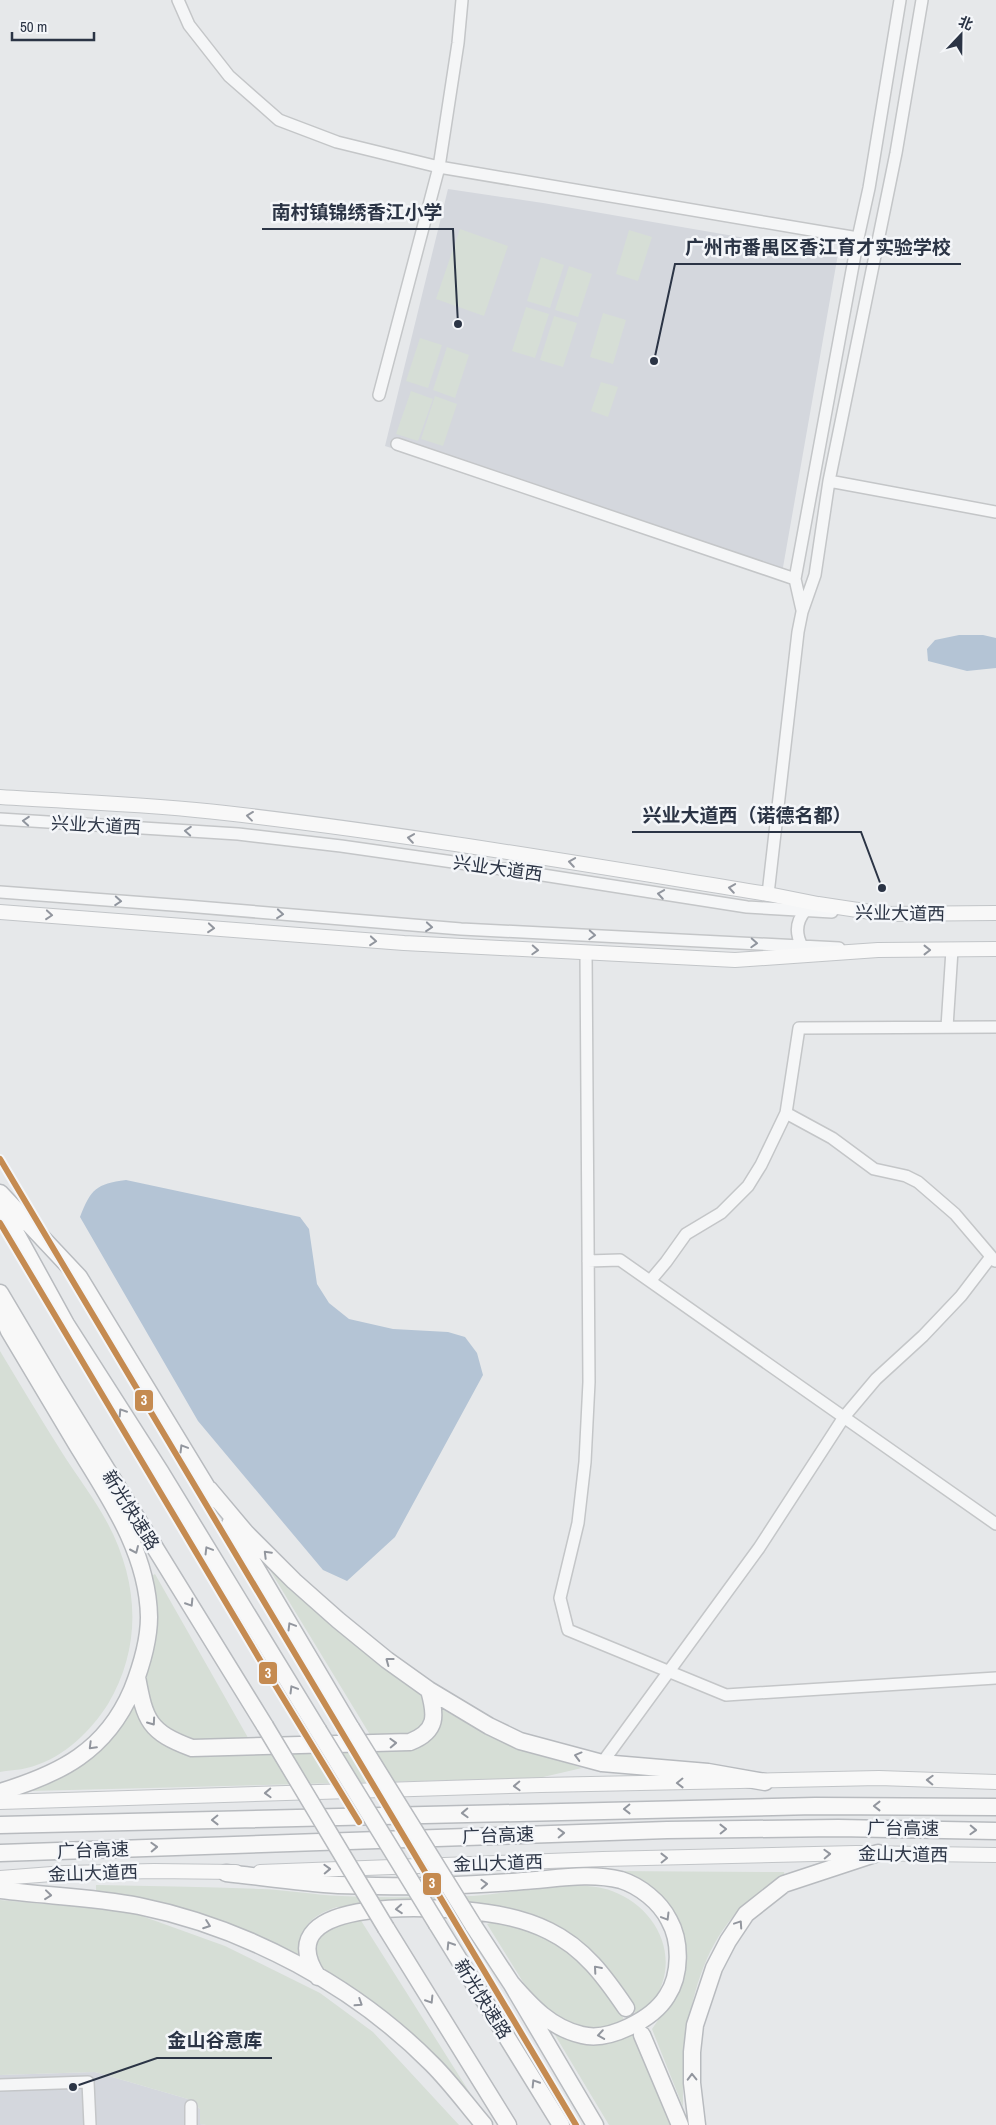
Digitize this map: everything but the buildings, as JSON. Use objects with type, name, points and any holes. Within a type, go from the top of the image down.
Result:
[{"type":"highway","points":[[0,1193],[79,1277],[209,1489],[351,1728],[472,1924],[511,1983],[595,2125]]},
{"type":"highway","name":"新光快速路","points":[[0,1204],[66,1324],[160,1471],[561,2125]]},
{"type":"highway","name":"新光快速路","points":[[0,1293],[508,2125]]},
{"type":"highway","points":[[0,1309],[9,1331],[119,1514],[141,1565],[149,1617],[146,1647],[137,1677],[118,1718],[88,1751],[52,1775],[0,1792]]},
{"type":"highway","points":[[209,1489],[246,1532],[294,1581],[380,1654],[429,1690],[489,1726],[520,1741],[602,1763],[708,1772],[765,1782]]},
{"type":"highway","points":[[137,1677],[143,1709],[154,1728],[172,1740],[192,1748],[410,1742],[421,1738],[432,1727],[435,1715],[429,1690]]},
{"type":"highway","name":"广台高速","points":[[0,1825],[805,1806],[996,1807]]},
{"type":"highway","name":"广台高速","points":[[0,1853],[667,1830],[838,1828],[996,1831]]},
{"type":"highway","points":[[697,2125],[692,2083],[692,2052],[696,2025],[714,1968],[732,1934],[746,1914],[784,1884],[878,1853]]},
{"type":"highway","points":[[226,1873],[337,1885],[431,1886],[497,1884],[568,1877],[607,1878],[622,1880],[638,1888],[658,1903],[670,1920],[678,1947],[676,1973],[667,1996],[653,2011],[636,2023],[600,2036],[584,2036],[552,2023],[537,2012],[511,1983]]},
{"type":"highway","points":[[0,1890],[110,1901],[180,1915],[272,1952],[318,1976],[370,2010],[433,2065],[484,2125]]},
{"type":"highway","points":[[318,1976],[311,1967],[308,1943],[312,1931],[321,1923],[358,1912],[442,1907],[516,1918],[549,1931],[572,1944],[590,1960],[608,1981],[626,2008]]},
{"type":"highway","points":[[642,2035],[680,2125]]},
{"type":"main road","points":[[0,797],[224,812],[452,843],[884,914]]},
{"type":"main road","points":[[0,912],[404,943],[735,960],[878,950]]},
{"type":"main road","name":"兴业大道西","points":[[884,914],[996,913]]},
{"type":"main road","name":"兴业大道西","points":[[878,950],[996,950]]},
{"type":"main road","points":[[0,1802],[541,1785],[765,1782],[879,1778],[996,1782]]},
{"type":"main road","name":"金山大道西","points":[[0,1878],[85,1872],[226,1873],[603,1859],[878,1853],[996,1855]]},
{"type":"street","points":[[178,0],[189,25],[229,76],[279,120],[337,142],[438,167],[858,238]]},
{"type":"street","points":[[379,395],[438,167],[458,43],[462,0]]},
{"type":"street","points":[[802,612],[795,579],[858,238],[869,188],[900,0]]},
{"type":"street","points":[[768,894],[798,632],[802,612],[815,575],[829,481],[894,163],[922,0]]},
{"type":"street","points":[[397,444],[795,579]]},
{"type":"street","points":[[829,481],[996,512]]},
{"type":"street","name":"兴业大道西","points":[[0,819],[238,834],[341,846],[530,873],[747,907],[884,914]]},
{"type":"street","name":"兴业大道西","points":[[0,892],[461,929],[878,950]]},
{"type":"street","points":[[802,946],[797,936],[798,918],[806,910]]},
{"type":"street","points":[[947,1027],[952,950]]},
{"type":"street","points":[[586,952],[589,1382],[585,1462],[578,1523],[560,1598],[568,1630],[726,1695],[996,1678]]},
{"type":"street","points":[[650,1281],[686,1234],[721,1213],[748,1186],[761,1165],[786,1113],[799,1028],[996,1027]]},
{"type":"street","points":[[602,1763],[759,1548],[844,1417],[876,1379],[923,1336],[993,1260],[955,1214],[918,1182],[906,1176],[874,1168],[832,1138],[786,1113]]},
{"type":"street","points":[[588,1261],[620,1260],[996,1524]]},
{"type":"street","points":[[0,2085],[88,2082],[90,2125]]},
{"type":"street","points":[[191,2106],[191,2125]]},
{"type":"shaded area","points":[[448,189],[543,203],[838,254],[782,573],[385,446]]},
{"type":"shaded area","points":[[460,229],[508,246],[484,316],[436,299]]},
{"type":"shaded area","points":[[629,230],[652,237],[638,281],[616,274]]},
{"type":"shaded area","points":[[541,257],[564,265],[550,308],[527,301]]},
{"type":"shaded area","points":[[569,266],[592,274],[578,317],[555,310]]},
{"type":"shaded area","points":[[526,307],[549,314],[535,358],[512,351]]},
{"type":"shaded area","points":[[603,313],[626,320],[613,364],[590,357]]},
{"type":"shaded area","points":[[554,316],[577,323],[563,367],[540,360]]},
{"type":"shaded area","points":[[420,338],[442,345],[428,388],[406,381]]},
{"type":"shaded area","points":[[447,347],[469,355],[455,398],[433,390]]},
{"type":"shaded area","points":[[601,382],[618,387],[608,417],[591,411]]},
{"type":"shaded area","points":[[411,391],[433,399],[418,441],[396,434]]},
{"type":"shaded area","points":[[435,396],[457,404],[443,446],[421,439]]},
{"type":"shaded area","points":[[0,1351],[53,1439],[108,1524],[126,1569],[131,1592],[132,1615],[131,1638],[127,1660],[108,1704],[93,1724],[66,1750],[45,1762],[26,1768],[0,1772]]},
{"type":"shaded area","points":[[265,1562],[419,1693],[428,1705],[423,1728],[412,1736],[372,1738]]},
{"type":"shaded area","points":[[155,1574],[251,1743],[206,1743],[182,1739],[166,1730],[156,1720],[150,1710],[145,1675],[146,1624],[150,1577]]},
{"type":"shaded area","points":[[135,1701],[158,1740],[419,1747],[440,1725],[442,1709],[487,1735],[519,1748],[582,1768],[539,1778],[31,1791],[72,1772],[91,1757]]},
{"type":"shaded area","points":[[608,1871],[784,1872],[785,1877],[755,1896],[739,1910],[723,1930],[710,1953],[700,1977],[688,2029],[683,2082],[683,2107],[652,2029],[669,2004],[680,1968],[660,1912]]},
{"type":"shaded area","points":[[96,1885],[262,1889],[358,1897],[473,1896],[562,1886],[597,1887],[612,1891],[628,1899],[642,1910],[653,1923],[661,1937],[665,1953],[665,1970],[661,1987],[652,2003],[637,2016],[615,1981],[594,1954],[553,1924],[513,1909],[481,1906],[337,1907],[318,1915],[307,1926],[301,1940],[300,1960],[96,1894]]},
{"type":"shaded area","points":[[0,1900],[128,1911],[225,1946],[320,1993],[373,2032],[459,2125],[206,2125],[200,2124],[200,2109],[188,2099],[95,2072],[0,2075]]},
{"type":"shaded area","points":[[360,1919],[470,2093],[465,2097],[324,1973],[313,1950],[321,1936],[337,1925]]},
{"type":"shaded area","points":[[497,1921],[537,1931],[575,1955],[611,1995],[626,2023],[603,2029],[581,2028],[560,2020],[536,2003],[487,1924]]},
{"type":"shaded area","points":[[552,2030],[601,2042],[634,2034],[666,2101],[674,2125],[609,2125]]},
{"type":"shaded area","points":[[95,2072],[188,2099],[200,2109],[200,2124],[206,2125],[0,2125],[0,2075]]},
{"type":"water","points":[[959,635],[983,635],[996,638],[996,668],[967,671],[928,661],[927,649],[935,640]]},
{"type":"water","points":[[126,1180],[300,1217],[309,1229],[317,1284],[329,1303],[349,1319],[393,1329],[448,1332],[465,1337],[477,1353],[483,1375],[395,1537],[347,1581],[323,1570],[198,1421],[80,1217],[91,1194],[101,1186]]},
{"type":"transit line","name":"3","points":[[0,1159],[576,2125]]},
{"type":"transit line","name":"3","points":[[0,1223],[269,1675],[359,1822]]},
{"type":"place","name":"南村镇锦绣香江小学","points":[[458,324]]},
{"type":"place","name":"广州市番禺区香江育才实验学校","points":[[654,361]]},
{"type":"place","name":"兴业大道西（诺德名都）","points":[[882,888]]},
{"type":"place","name":"金山谷意库","points":[[73,2087]]}]
